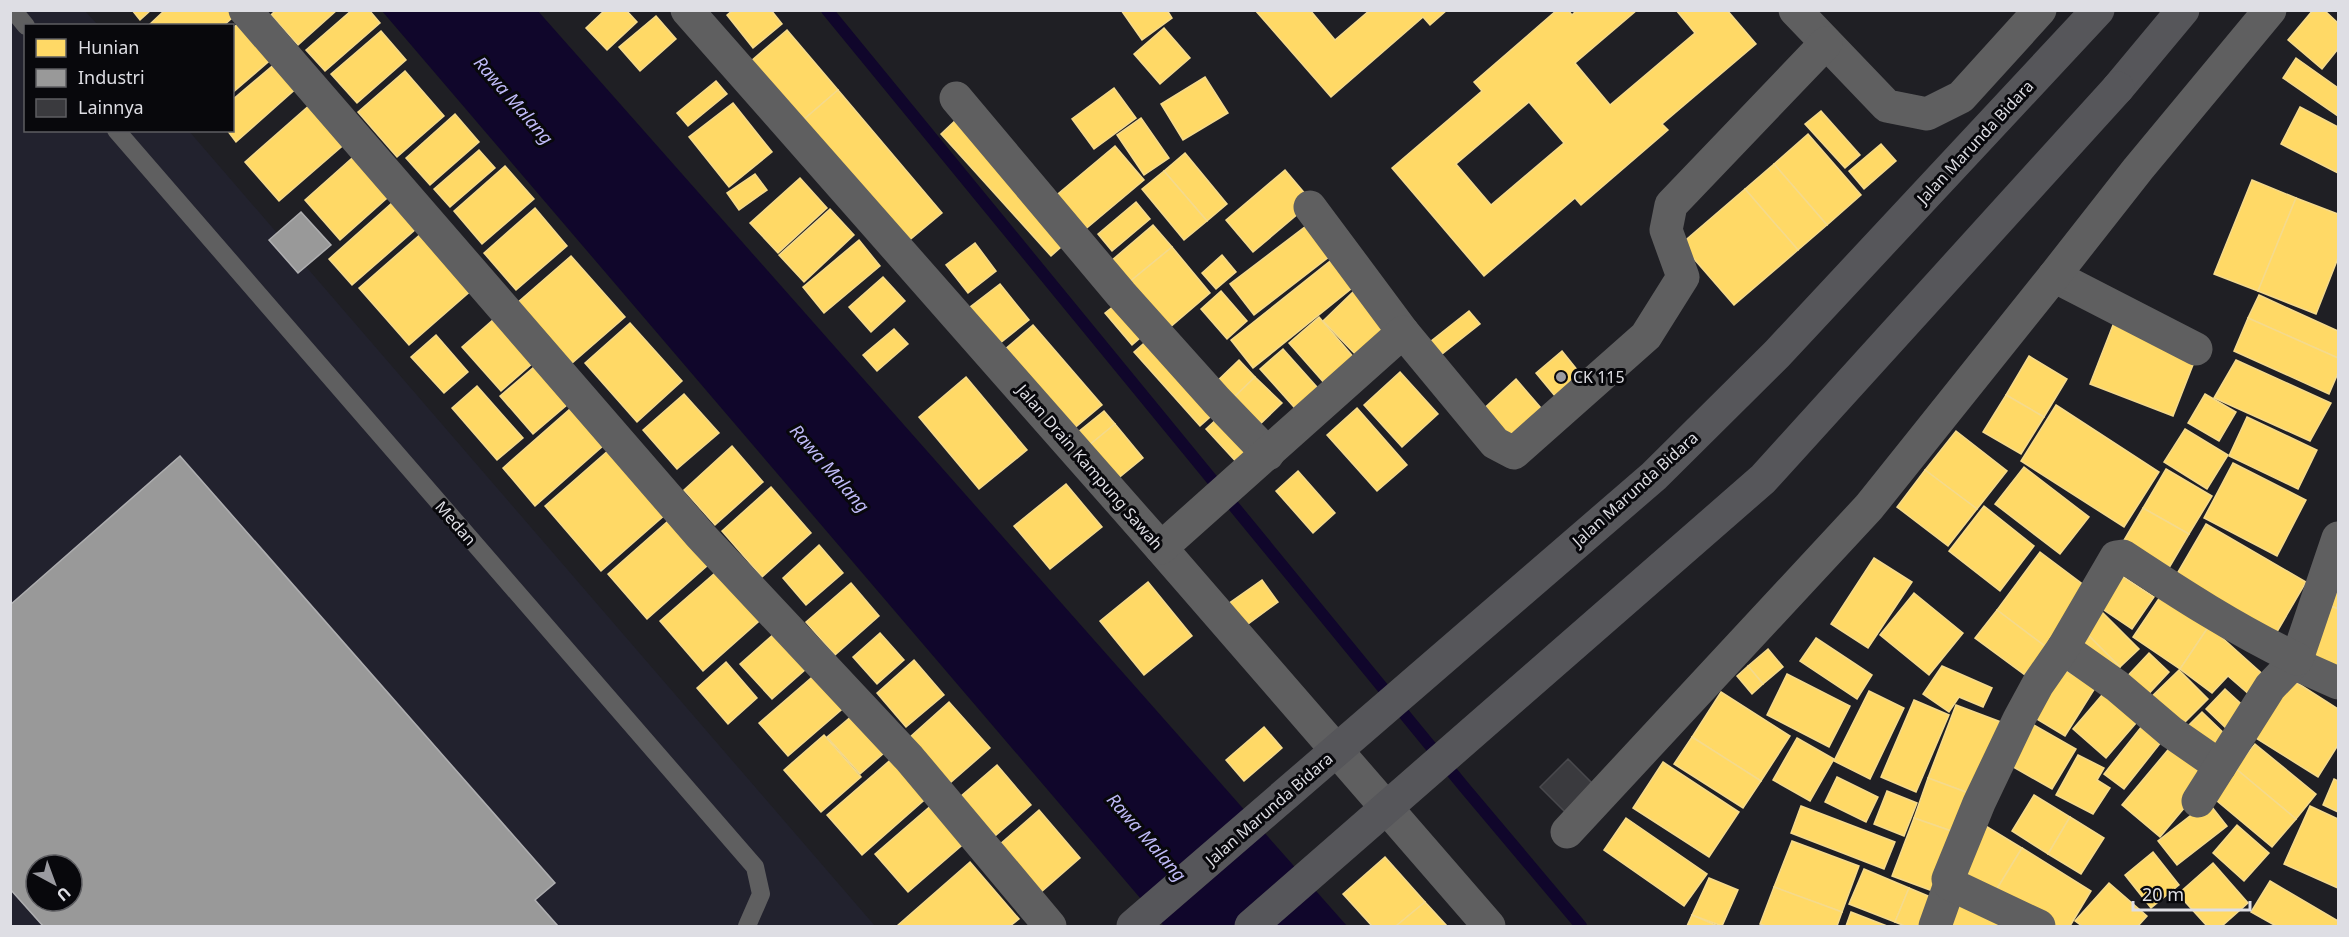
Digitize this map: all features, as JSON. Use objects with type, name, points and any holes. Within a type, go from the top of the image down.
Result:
[{"type":"main road","name":"Jalan Marunda Bidara","points":[[1133,927],[1654,476],[1777,354],[2098,10]]},
{"type":"main road","points":[[1251,927],[1763,479],[2118,88],[2183,10]]},
{"type":"street","points":[[245,10],[700,535],[909,758],[1050,927]]},
{"type":"street","name":"Jalan Drain Kampung Sawah","points":[[687,10],[1161,548],[1489,927]]},
{"type":"street","points":[[1795,10],[1887,106],[1927,114],[1961,98],[2040,10]]},
{"type":"street","points":[[1567,832],[1869,507],[2138,169],[2270,10]]},
{"type":"street","points":[[1310,207],[1403,332],[1495,443],[1514,453],[1646,336],[1683,277],[1666,230],[1671,205],[1826,43]]},
{"type":"street","points":[[956,98],[1121,294],[1217,401],[1260,462]]},
{"type":"street","points":[[2054,276],[2196,349]]},
{"type":"street","points":[[1161,548],[1403,332]]},
{"type":"street","points":[[2198,801],[2270,687],[2297,658],[2338,538]]},
{"type":"street","points":[[1935,927],[1950,884],[1948,879],[1979,803],[2033,693],[2063,648],[2116,557],[2123,556],[2180,594],[2262,642],[2297,658],[2302,667],[2338,683]]},
{"type":"street","points":[[2063,648],[2117,686],[2171,732],[2220,766]]},
{"type":"street","points":[[1950,884],[2039,927]]},
{"type":"lane","points":[[12,10],[24,24]]},
{"type":"lane","name":"Medan","points":[[118,132],[755,867],[761,894],[747,927]]},
{"type":"shaded area","points":[[10,11],[85,11],[97,24],[24,24],[24,132],[190,132],[875,926],[11,926]]},
{"type":"water","name":"Rawa Malang","points":[[382,11],[538,11],[1347,926],[1164,926]]},
{"type":"building: Hunian","points":[[132,10],[151,10],[140,20]]},
{"type":"building: Hunian","points":[[165,10],[240,10],[225,24],[150,24]]},
{"type":"building: Hunian","points":[[276,10],[337,10],[298,45],[271,15]]},
{"type":"building: Hunian","points":[[352,10],[369,10],[380,23],[325,71],[306,50]]},
{"type":"building: Hunian","points":[[605,10],[626,10],[637,22],[607,50],[586,28]]},
{"type":"building: Hunian","points":[[733,10],[771,10],[782,24],[753,48],[727,15]]},
{"type":"building: Hunian","points":[[1121,10],[1167,10],[1172,18],[1142,40]]},
{"type":"building: Hunian","points":[[1255,10],[1310,10],[1335,40],[1370,10],[1447,10],[1430,25],[1423,17],[1331,97]]},
{"type":"building: Hunian","points":[[1557,10],[1568,10],[1572,15],[1577,10],[1637,10],[1575,63],[1610,105],[1695,33],[1676,10],[1727,10],[1756,44],[1662,124],[1668,130],[1581,205],[1575,198],[1484,276],[1392,168],[1482,91],[1474,82]],"holes":[[[1529,102],[1564,143],[1491,205],[1456,164]]]},
{"type":"building: Hunian","points":[[2313,10],[2324,10],[2338,23],[2338,49],[2322,69],[2288,40]]},
{"type":"building: Hunian","points":[[656,16],[676,39],[640,71],[619,47]]},
{"type":"building: Hunian","points":[[242,20],[274,57],[234,91],[234,27]]},
{"type":"building: Hunian","points":[[1164,28],[1190,58],[1160,84],[1134,54]]},
{"type":"building: Hunian","points":[[787,30],[838,90],[802,121],[751,61]]},
{"type":"building: Hunian","points":[[381,31],[406,60],[357,103],[331,74]]},
{"type":"building: Hunian","points":[[2296,58],[2338,88],[2338,116],[2283,78]]},
{"type":"building: Hunian","points":[[277,62],[299,86],[236,142],[228,132],[234,132],[234,98]]},
{"type":"building: Hunian","points":[[405,71],[444,116],[397,157],[358,112]]},
{"type":"building: Hunian","points":[[1205,77],[1228,113],[1183,140],[1161,104]]},
{"type":"building: Hunian","points":[[716,81],[727,94],[688,126],[677,113]]},
{"type":"building: Hunian","points":[[1114,88],[1136,118],[1094,149],[1072,119]]},
{"type":"building: Hunian","points":[[838,90],[942,213],[906,243],[802,121]]},
{"type":"building: Hunian","points":[[312,103],[347,142],[279,201],[245,162]]},
{"type":"building: Hunian","points":[[733,103],[772,152],[729,187],[689,137]]},
{"type":"building: Hunian","points":[[2300,107],[2338,127],[2338,173],[2281,144]]},
{"type":"building: Hunian","points":[[1821,111],[1860,155],[1845,168],[1805,124]]},
{"type":"building: Hunian","points":[[455,114],[479,142],[430,185],[406,158]]},
{"type":"building: Hunian","points":[[960,116],[1070,239],[1051,256],[941,134]]},
{"type":"building: Hunian","points":[[1141,118],[1169,158],[1144,175],[1117,135]]},
{"type":"building: Hunian","points":[[1808,134],[1861,195],[1827,225],[1774,164]]},
{"type":"building: Hunian","points":[[1881,144],[1896,161],[1864,189],[1849,171]]},
{"type":"building: Hunian","points":[[1115,146],[1144,180],[1082,232],[1053,198]]},
{"type":"building: Hunian","points":[[479,150],[495,168],[450,207],[434,189]]},
{"type":"building: Hunian","points":[[360,151],[395,191],[340,240],[305,200]]},
{"type":"building: Hunian","points":[[1185,153],[1227,204],[1207,221],[1164,171]]},
{"type":"building: Hunian","points":[[1774,164],[1827,225],[1798,250],[1745,189]]},
{"type":"building: Hunian","points":[[505,166],[534,199],[482,244],[454,211]]},
{"type":"building: Hunian","points":[[1285,170],[1312,202],[1253,252],[1226,220]]},
{"type":"building: Hunian","points":[[1164,171],[1207,221],[1184,240],[1142,189]]},
{"type":"building: Hunian","points":[[755,174],[767,190],[739,210],[727,193]]},
{"type":"building: Hunian","points":[[800,178],[827,208],[778,253],[750,223]]},
{"type":"building: Hunian","points":[[2252,180],[2296,198],[2258,291],[2214,274]]},
{"type":"building: Hunian","points":[[1745,189],[1798,250],[1734,305],[1681,244]]},
{"type":"building: Hunian","points":[[2296,198],[2338,214],[2338,258],[2316,314],[2258,291]]},
{"type":"building: Hunian","points":[[393,202],[416,229],[352,285],[329,259]]},
{"type":"building: Hunian","points":[[1136,202],[1150,219],[1112,251],[1098,234]]},
{"type":"building: Hunian","points":[[535,208],[567,246],[516,290],[484,253]]},
{"type":"building: Hunian","points":[[830,209],[854,235],[804,282],[779,255]]},
{"type":"building: Hunian","points":[[1310,223],[1334,253],[1254,315],[1230,284]]},
{"type":"building: Hunian","points":[[1153,225],[1172,247],[1122,288],[1104,267]]},
{"type":"building: Hunian","points":[[423,232],[473,289],[409,345],[359,288]]},
{"type":"building: Hunian","points":[[859,240],[880,266],[824,313],[803,287]]},
{"type":"building: Hunian","points":[[975,243],[996,271],[968,293],[946,265]]},
{"type":"building: Hunian","points":[[1172,247],[1210,293],[1161,335],[1122,288]]},
{"type":"building: Hunian","points":[[1339,254],[1361,281],[1253,368],[1231,340]]},
{"type":"building: Hunian","points":[[1222,255],[1236,272],[1216,289],[1202,273]]},
{"type":"building: Hunian","points":[[571,256],[625,317],[571,364],[517,303]]},
{"type":"building: Hunian","points":[[883,277],[905,301],[871,332],[849,307]]},
{"type":"building: Hunian","points":[[1000,284],[1029,320],[994,348],[965,311]]},
{"type":"building: Hunian","points":[[1355,290],[1391,326],[1359,358],[1323,321]]},
{"type":"building: Hunian","points":[[1221,291],[1247,321],[1227,339],[1201,309]]},
{"type":"building: Hunian","points":[[2259,295],[2338,331],[2338,358],[2248,318]]},
{"type":"building: Hunian","points":[[1120,301],[1147,332],[1132,345],[1105,313]]},
{"type":"building: Hunian","points":[[1469,311],[1480,324],[1437,358],[1426,345]]},
{"type":"building: Hunian","points":[[502,312],[541,356],[501,391],[462,347]]},
{"type":"building: Hunian","points":[[1319,317],[1362,367],[1333,393],[1289,343]]},
{"type":"building: Hunian","points":[[2248,318],[2338,358],[2338,373],[2329,394],[2234,351]]},
{"type":"building: Hunian","points":[[2115,320],[2198,352],[2173,416],[2090,384]]},
{"type":"building: Hunian","points":[[630,323],[682,381],[637,422],[585,363]]},
{"type":"building: Hunian","points":[[1033,325],[1102,405],[1065,436],[996,357]]},
{"type":"building: Hunian","points":[[894,329],[908,344],[877,371],[863,355]]},
{"type":"building: Hunian","points":[[436,335],[468,372],[444,393],[411,357]]},
{"type":"building: Hunian","points":[[1151,337],[1217,411],[1200,426],[1134,352]]},
{"type":"building: Hunian","points":[[1283,349],[1324,395],[1301,415],[1260,369]]},
{"type":"building: Hunian","name":"CK 115","points":[[1562,351],[1586,381],[1560,402],[1536,373]]},
{"type":"building: Hunian","points":[[2029,356],[2067,379],[2044,417],[2006,395]]},
{"type":"building: Hunian","points":[[1239,360],[1255,377],[1228,403],[1212,386]]},
{"type":"building: Hunian","points":[[2236,360],[2331,403],[2310,441],[2214,398]]},
{"type":"building: Hunian","points":[[541,361],[574,399],[533,434],[500,396]]},
{"type":"building: Hunian","points":[[1400,372],[1438,414],[1402,447],[1364,405]]},
{"type":"building: Hunian","points":[[966,377],[1027,450],[979,489],[919,417]]},
{"type":"building: Hunian","points":[[1255,377],[1282,403],[1254,430],[1228,403]]},
{"type":"building: Hunian","points":[[1516,379],[1547,415],[1509,448],[1479,413]]},
{"type":"building: Hunian","points":[[477,386],[523,438],[497,460],[452,408]]},
{"type":"building: Hunian","points":[[684,394],[719,433],[677,469],[643,430]]},
{"type":"building: Hunian","points":[[2205,394],[2236,412],[2219,441],[2188,423]]},
{"type":"building: Hunian","points":[[2006,395],[2044,417],[2021,454],[1983,432]]},
{"type":"building: Hunian","points":[[579,401],[612,438],[535,506],[503,468]]},
{"type":"building: Hunian","points":[[2056,405],[2159,472],[2124,527],[2021,461]]},
{"type":"building: Hunian","points":[[1357,408],[1407,465],[1377,491],[1327,435]]},
{"type":"building: Hunian","points":[[1104,411],[1115,424],[1082,451],[1072,437]]},
{"type":"building: Hunian","points":[[1222,414],[1256,452],[1240,466],[1206,429]]},
{"type":"building: Hunian","points":[[2247,417],[2317,450],[2298,489],[2229,456]]},
{"type":"building: Hunian","points":[[1115,424],[1143,458],[1110,485],[1082,451]]},
{"type":"building: Hunian","points":[[2185,429],[2228,455],[2207,489],[2164,462]]},
{"type":"building: Hunian","points":[[1956,431],[2007,471],[1977,509],[1925,470]]},
{"type":"building: Hunian","points":[[732,446],[763,482],[715,525],[684,490]]},
{"type":"building: Hunian","points":[[610,449],[666,514],[601,571],[545,506]]},
{"type":"building: Hunian","points":[[2233,463],[2306,500],[2277,556],[2204,518]]},
{"type":"building: Hunian","points":[[2024,467],[2089,517],[2060,554],[1995,504]]},
{"type":"building: Hunian","points":[[2166,469],[2212,496],[2189,534],[2143,508]]},
{"type":"building: Hunian","points":[[1925,470],[1977,509],[1948,546],[1897,507]]},
{"type":"building: Hunian","points":[[1298,471],[1335,513],[1313,533],[1276,491]]},
{"type":"building: Hunian","points":[[1066,484],[1102,527],[1050,569],[1014,526]]},
{"type":"building: Hunian","points":[[771,487],[811,533],[762,577],[722,531]]},
{"type":"building: Hunian","points":[[1984,506],[2034,546],[2000,591],[1949,551]]},
{"type":"building: Hunian","points":[[2143,508],[2189,534],[2166,573],[2120,547]]},
{"type":"building: Hunian","points":[[676,514],[716,558],[647,619],[608,574]]},
{"type":"building: Hunian","points":[[2206,524],[2306,582],[2274,637],[2174,579]]},
{"type":"building: Hunian","points":[[819,545],[843,573],[806,605],[783,578]]},
{"type":"building: Hunian","points":[[2040,552],[2089,589],[2046,647],[1997,610]]},
{"type":"building: Hunian","points":[[1874,558],[1912,582],[1868,648],[1831,624]]},
{"type":"building: Hunian","points":[[723,566],[766,615],[703,671],[660,621]]},
{"type":"building: Hunian","points":[[2119,574],[2154,597],[2132,629],[2098,606]]},
{"type":"building: Hunian","points":[[2338,578],[2338,609],[2327,604]]},
{"type":"building: Hunian","points":[[1262,580],[1278,602],[1244,627],[1228,604]]},
{"type":"building: Hunian","points":[[1148,582],[1192,636],[1144,675],[1100,621]]},
{"type":"building: Hunian","points":[[851,583],[879,616],[835,655],[806,622]]},
{"type":"building: Hunian","points":[[1914,593],[1963,633],[1929,675],[1880,635]]},
{"type":"building: Hunian","points":[[2162,594],[2209,626],[2180,669],[2133,637]]},
{"type":"building: Hunian","points":[[2327,604],[2338,609],[2338,667],[2305,652]]},
{"type":"building: Hunian","points":[[1997,610],[2046,647],[2025,675],[1975,638]]},
{"type":"building: Hunian","points":[[2100,610],[2139,649],[2120,667],[2081,628]]},
{"type":"building: Hunian","points":[[783,626],[814,662],[772,699],[740,664]]},
{"type":"building: Hunian","points":[[2209,626],[2267,678],[2251,696],[2228,676],[2212,693],[2180,669]]},
{"type":"building: Hunian","points":[[2081,628],[2120,667],[2109,678],[2071,639]]},
{"type":"building: Hunian","points":[[880,633],[904,660],[877,684],[853,657]]},
{"type":"building: Hunian","points":[[1816,638],[1872,675],[1857,699],[1800,661]]},
{"type":"building: Hunian","points":[[1768,649],[1783,667],[1763,684],[1748,666]]},
{"type":"building: Hunian","points":[[2149,653],[2169,672],[2142,701],[2121,683]]},
{"type":"building: Hunian","points":[[914,660],[944,695],[906,727],[877,693]]},
{"type":"building: Hunian","points":[[726,662],[757,698],[728,724],[697,688]]},
{"type":"building: Hunian","points":[[1748,666],[1763,684],[1752,694],[1737,676]]},
{"type":"building: Hunian","points":[[1942,666],[1992,688],[1983,707],[1959,697],[1949,712],[1923,694]]},
{"type":"building: Hunian","points":[[2061,667],[2095,688],[2065,736],[2030,715]]},
{"type":"building: Hunian","points":[[2179,670],[2208,699],[2175,732],[2146,702]]},
{"type":"building: Hunian","points":[[818,672],[847,705],[788,756],[759,723]]},
{"type":"building: Hunian","points":[[1787,674],[1850,706],[1829,747],[1767,715]]},
{"type":"building: Hunian","points":[[2288,677],[2338,709],[2338,745],[2318,777],[2251,735]]},
{"type":"building: Hunian","points":[[2108,688],[2142,716],[2106,758],[2073,729]]},
{"type":"building: Hunian","points":[[2225,689],[2250,712],[2230,732],[2206,709]]},
{"type":"building: Hunian","points":[[1869,691],[1904,708],[1870,779],[1834,761]]},
{"type":"building: Hunian","points":[[1721,692],[1790,736],[1761,781],[1692,737]]},
{"type":"building: Hunian","points":[[1914,700],[1949,715],[1916,792],[1881,777]]},
{"type":"building: Hunian","points":[[949,702],[990,748],[950,783],[910,737]]},
{"type":"building: Hunian","points":[[1956,705],[2001,722],[1974,795],[1928,778]]},
{"type":"building: Hunian","points":[[860,709],[892,746],[860,774],[827,737]]},
{"type":"building: Hunian","points":[[2202,712],[2231,740],[2216,756],[2187,727]]},
{"type":"building: Hunian","points":[[2032,724],[2076,749],[2052,789],[2008,764]]},
{"type":"building: Hunian","points":[[2142,726],[2162,741],[2124,789],[2104,774]]},
{"type":"building: Hunian","points":[[1264,727],[1282,748],[1244,781],[1226,760]]},
{"type":"building: Hunian","points":[[824,735],[861,777],[821,812],[784,770]]},
{"type":"building: Hunian","points":[[1692,737],[1761,781],[1743,808],[1674,764]]},
{"type":"building: Hunian","points":[[1797,738],[1834,759],[1810,801],[1773,780]]},
{"type":"building: Hunian","points":[[2177,739],[2215,771],[2160,837],[2122,805]]},
{"type":"building: Hunian","points":[[2255,744],[2316,794],[2296,819],[2235,768]]},
{"type":"building: Hunian","points":[[2078,755],[2104,768],[2097,780],[2110,788],[2093,814],[2056,795]]},
{"type":"building: Hunian","points":[[895,756],[930,795],[862,855],[827,815]]},
{"type":"building: Hunian","points":[[1663,762],[1739,812],[1709,857],[1633,808]]},
{"type":"building: Hunian","points":[[997,765],[1031,805],[995,836],[961,796]]},
{"type":"building: Hunian","points":[[2235,768],[2296,819],[2272,847],[2211,796]]},
{"type":"building: Hunian","points":[[1837,777],[1878,797],[1866,822],[1825,802]]},
{"type":"building: Hunian","points":[[1928,778],[1974,795],[1960,834],[1914,818]]},
{"type":"building: Hunian","points":[[2334,779],[2338,781],[2338,812],[2323,805]]},
{"type":"building: Hunian","points":[[1887,791],[1917,803],[1904,836],[1874,824]]},
{"type":"building: Hunian","points":[[2034,795],[2070,817],[2048,854],[2012,831]]},
{"type":"building: Hunian","points":[[2208,802],[2227,826],[2177,865],[2158,841]]},
{"type":"building: Hunian","points":[[934,803],[967,841],[908,892],[875,854]]},
{"type":"building: Hunian","points":[[1801,806],[1895,842],[1884,869],[1791,833]]},
{"type":"building: Hunian","points":[[2310,806],[2338,819],[2338,888],[2284,864]]},
{"type":"building: Hunian","points":[[1039,810],[1080,858],[1040,893],[999,845]]},
{"type":"building: Hunian","points":[[2070,817],[2104,838],[2081,874],[2048,854]]},
{"type":"building: Hunian","points":[[1626,818],[1707,874],[1684,906],[1604,850]]},
{"type":"building: Hunian","points":[[1914,818],[1960,834],[1938,893],[1892,876]]},
{"type":"building: Hunian","points":[[1984,825],[2022,848],[1995,892],[1956,868]]},
{"type":"building: Hunian","points":[[2237,825],[2269,853],[2244,881],[2213,853]]},
{"type":"building: Hunian","points":[[1792,841],[1859,866],[1842,912],[1774,887]]},
{"type":"building: Hunian","points":[[2022,848],[2091,891],[2070,926],[2051,926],[1995,892]]},
{"type":"building: Hunian","points":[[2153,852],[2179,885],[2151,908],[2125,875]]},
{"type":"building: Hunian","points":[[1385,857],[1425,902],[1396,926],[1372,926],[1343,894]]},
{"type":"building: Hunian","points":[[970,862],[1019,919],[1010,926],[897,926]]},
{"type":"building: Hunian","points":[[2213,863],[2248,903],[2222,926],[2207,926],[2178,894]]},
{"type":"building: Hunian","points":[[1864,869],[1909,888],[1895,922],[1849,904]]},
{"type":"building: Hunian","points":[[1709,878],[1738,890],[1722,926],[1692,915]]},
{"type":"building: Hunian","points":[[2270,881],[2338,921],[2338,926],[2276,926],[2251,912]]},
{"type":"building: Hunian","points":[[2109,883],[2147,916],[2138,926],[2082,926],[2075,921]]},
{"type":"building: Hunian","points":[[1774,887],[1842,912],[1837,926],[1766,926],[1760,924]]},
{"type":"building: Hunian","points":[[1909,888],[1940,901],[1929,926],[1905,926],[1895,922]]},
{"type":"building: Hunian","points":[[1959,899],[2008,926],[1946,926]]},
{"type":"building: Hunian","points":[[1425,902],[1447,926],[1396,926]]},
{"type":"building: Hunian","points":[[1851,912],[1887,926],[1846,926]]},
{"type":"building: Hunian","points":[[1692,915],[1718,926],[1687,926]]},
{"type":"building: Industri","points":[[301,212],[331,245],[298,273],[269,240]]},
{"type":"building: Industri","points":[[180,456],[555,883],[535,900],[558,926],[43,926],[31,913],[84,913],[84,853],[24,853],[24,905],[10,889],[10,605]]},
{"type":"building: Lainnya","points":[[1568,759],[1593,784],[1565,812],[1540,787]]},
{"type":"waterway","points":[[827,10],[1464,787],[1581,926]]},
{"type":"place","name":"CK 115","points":[[1561,377]]}]
